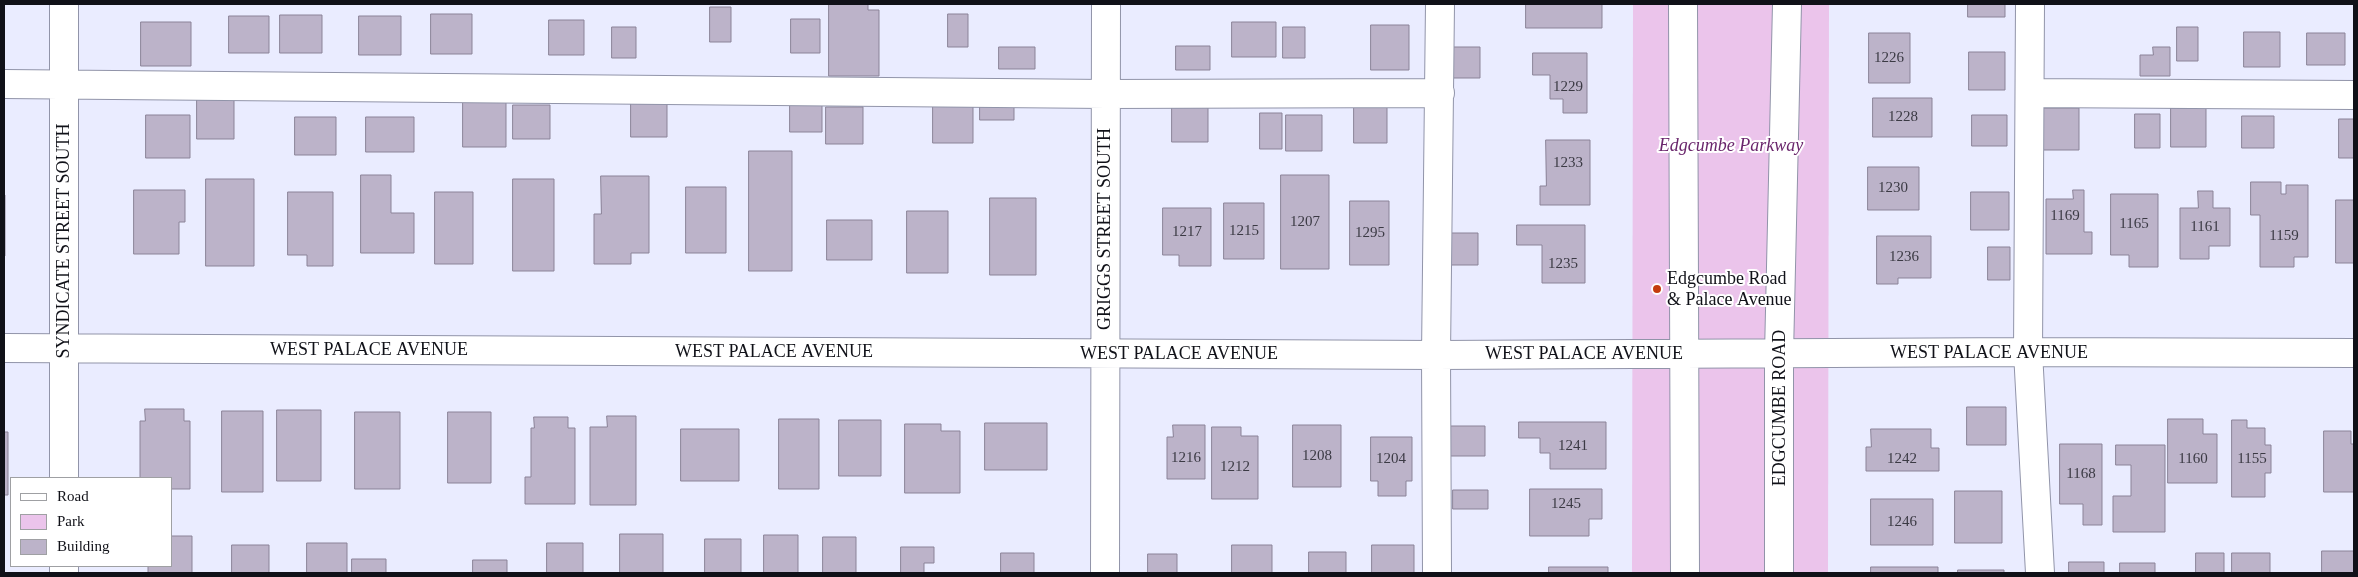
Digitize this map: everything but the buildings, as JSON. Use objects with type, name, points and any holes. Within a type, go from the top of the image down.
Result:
[{"type":"street","name":"SYNDICATE STREET SOUTH","points":[[64,4],[64,477]]},
{"type":"street","name":"GRIGGS STREET SOUTH","points":[[1105,573],[1106,4]]},
{"type":"street","points":[[1437,573],[1436,355],[1440,4]]},
{"type":"street","points":[[1683,4],[1686,354],[1685,573]]},
{"type":"street","name":"EDGCUMBE ROAD","points":[[1779,573],[1779,354],[1787,4]]},
{"type":"street","points":[[2030,4],[2031,93],[2028,352],[2040,573]]},
{"type":"street","points":[[4,84],[1106,94],[1440,92]]},
{"type":"street","points":[[2031,93],[2354,96]]},
{"type":"street","name":"WEST PALACE AVENUE","points":[[4,348],[1436,355],[2028,352],[2354,353]]},
{"type":"green space","name":"Edgcumbe Parkway","points":[[1633,4],[1829,4],[1828,573],[1632,573]]},
{"type":"place","name":"Edgcumbe Road & Palace Avenue","points":[[1657,289]]}]
